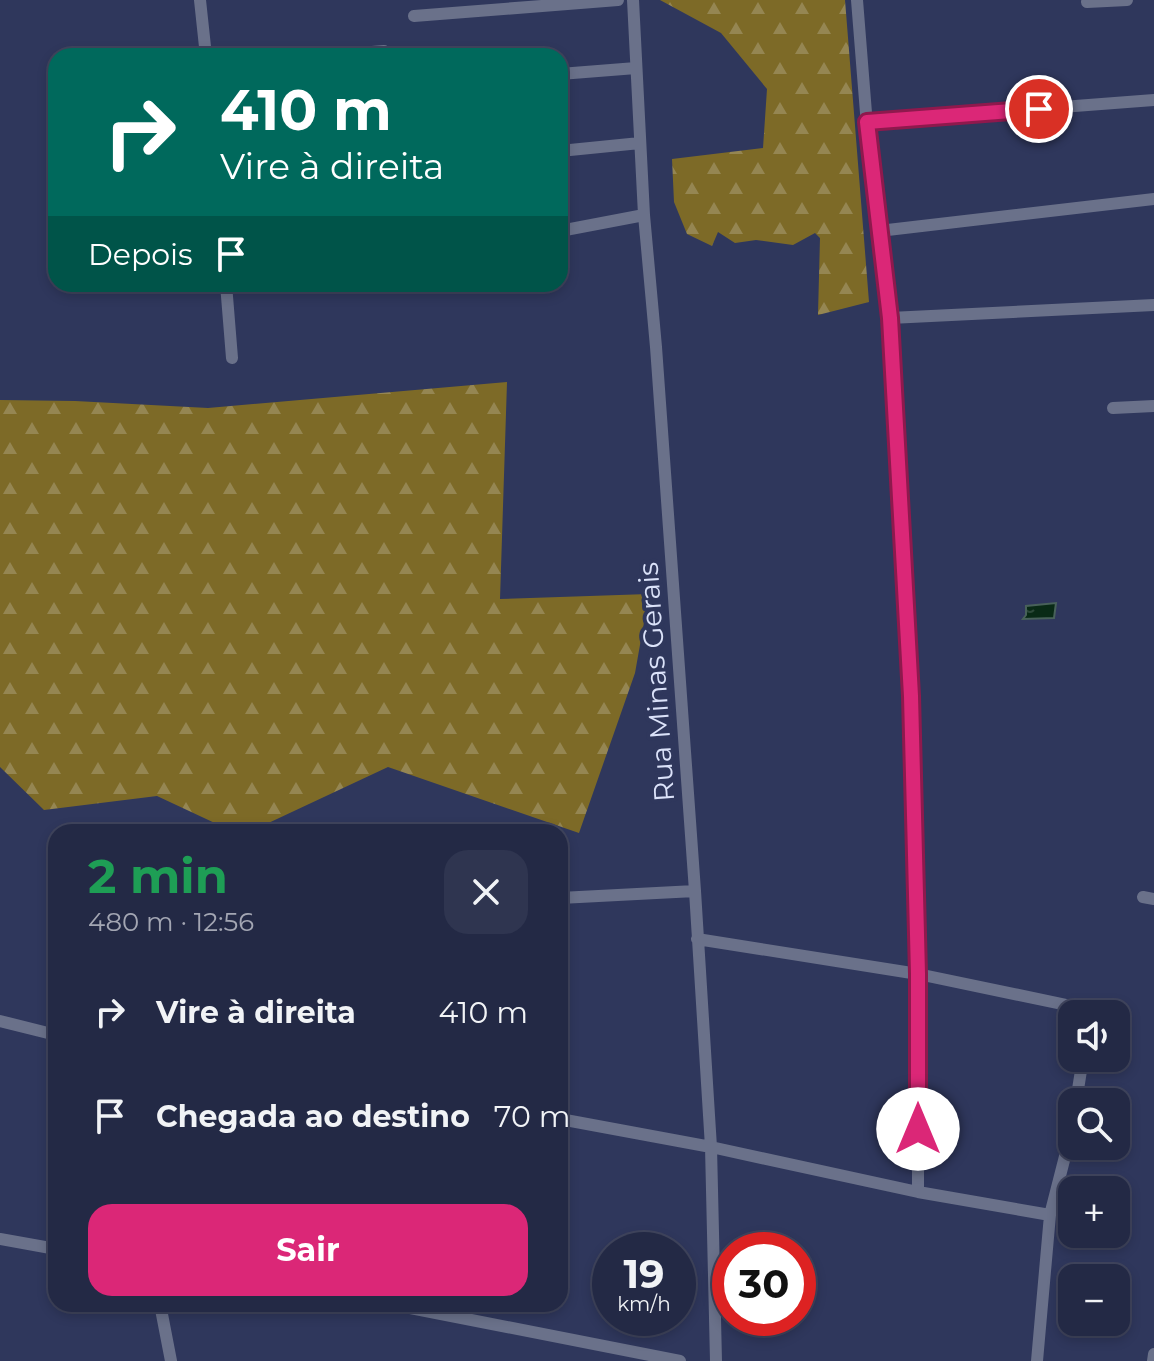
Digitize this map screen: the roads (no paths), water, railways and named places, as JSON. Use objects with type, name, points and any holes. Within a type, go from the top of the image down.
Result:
[{"type":"street","points":[[200,0],[205,48]]},
{"type":"street","points":[[414,16],[618,0]]},
{"type":"street","name":"Rua Minas Gerais","points":[[633,0],[644,215],[711,1147],[716,1361]]},
{"type":"street","points":[[857,0],[867,122],[890,318],[911,696],[918,974],[918,1192]]},
{"type":"street","points":[[1087,2],[1127,0]]},
{"type":"street","points":[[568,73],[636,68]]},
{"type":"street","points":[[867,122],[1154,100]]},
{"type":"street","points":[[568,150],[640,143]]},
{"type":"street","points":[[879,231],[1154,199]]},
{"type":"street","points":[[568,229],[644,215]]},
{"type":"street","points":[[227,292],[232,358]]},
{"type":"street","points":[[890,318],[1154,305]]},
{"type":"street","points":[[1113,408],[1154,406]]},
{"type":"street","points":[[568,898],[695,891]]},
{"type":"street","points":[[697,939],[918,974],[1058,1003]]},
{"type":"street","points":[[0,1021],[48,1033]]},
{"type":"street","points":[[568,1120],[711,1147],[918,1192],[1050,1215]]},
{"type":"street","points":[[1037,1361],[1050,1215],[1064,1160]]},
{"type":"street","points":[[0,1239],[48,1248]]},
{"type":"street","points":[[162,1312],[171,1361]]},
{"type":"street","points":[[431,1312],[680,1361]]},
{"type":"street","points":[[1153,1361],[1154,1354]]},
{"type":"water","points":[[1056,603],[1054,618],[1023,619],[1026,606]]}]
